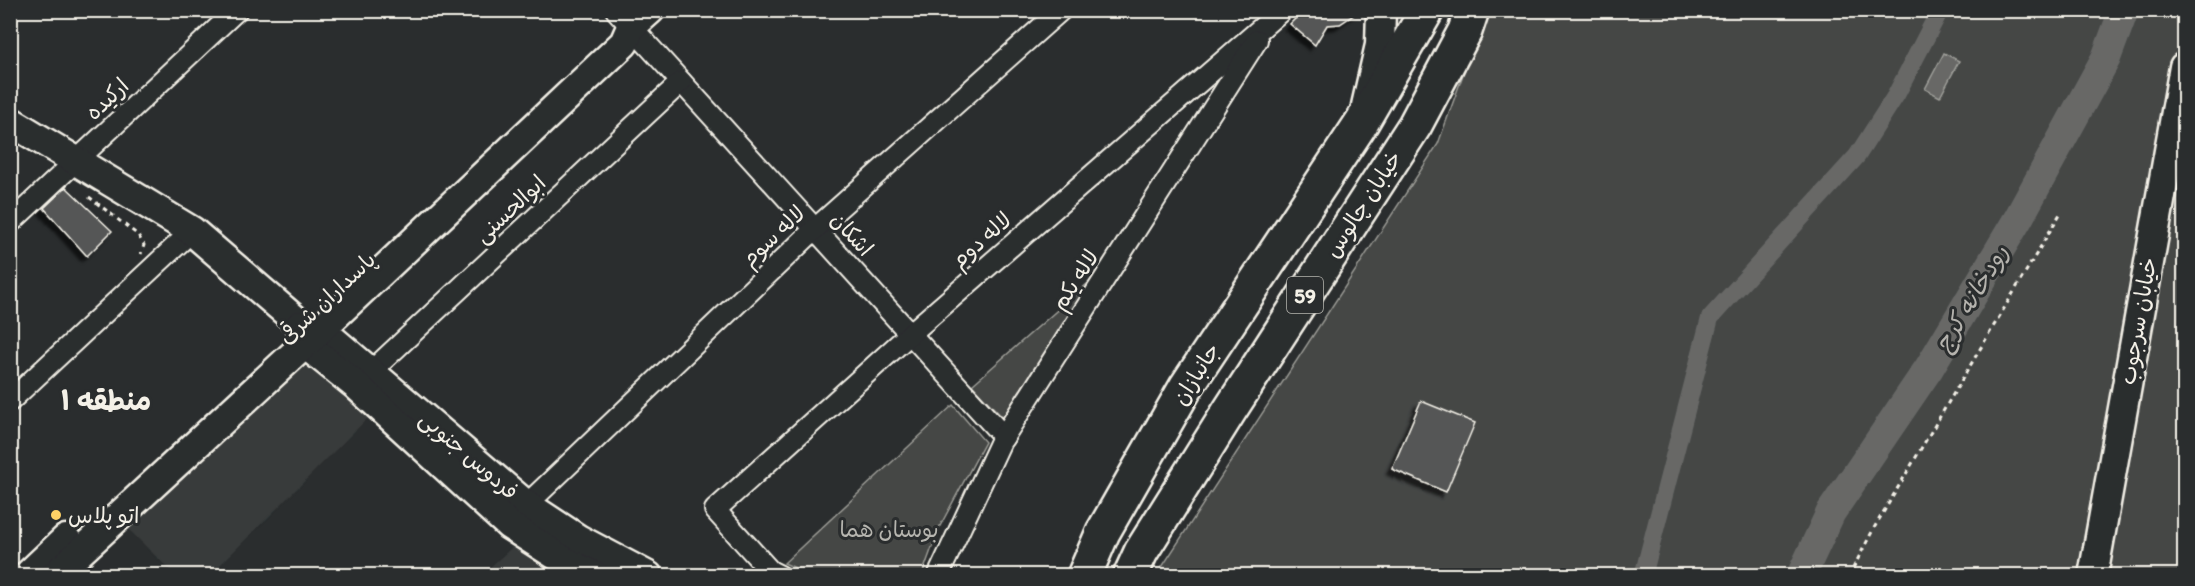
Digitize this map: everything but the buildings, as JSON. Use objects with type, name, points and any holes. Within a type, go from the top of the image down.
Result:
[{"type":"highway","name":"خیابان چالوس","points":[[1323,180],[1362,122],[1427,10]]},
{"type":"highway","name":"خیابان چالوس","points":[[1130,576],[1147,542],[1230,410],[1415,125],[1465,31],[1472,10]]},
{"type":"highway","name":"جانبازان","points":[[1084,576],[1103,532],[1186,387],[1323,180]]},
{"type":"highway","points":[[1186,387],[1230,410]]},
{"type":"street","name":"ارکیده","points":[[10,224],[237,10]]},
{"type":"street","name":"لاله سوم","points":[[517,514],[815,229],[1061,10]]},
{"type":"street","points":[[1362,122],[1380,45],[1381,10]]},
{"type":"street","name":"لاله دوم","points":[[780,576],[770,571],[715,510],[910,334],[1276,15]]},
{"type":"street","name":"لاله یکم","points":[[938,576],[952,541],[1004,437],[1276,15]]},
{"type":"street","name":"اشکان","points":[[632,16],[681,82],[1004,437]]},
{"type":"street","name":"پاسداران شرقی","points":[[54,576],[308,332],[624,43],[632,16]]},
{"type":"street","name":"خیابان سرجوب","points":[[2094,576],[2184,67]]},
{"type":"street","name":"ابوالحسنی","points":[[364,379],[681,82]]},
{"type":"street","name":"فردوس جنوبی","points":[[10,121],[69,169],[192,231],[517,514],[565,561],[596,576]]},
{"type":"street","points":[[10,401],[192,231]]},
{"type":"street","name":"پاسداران شرقی","points":[[27,576],[308,332]]},
{"type":"street","name":"فردوس جنوبی","points":[[517,514],[578,539],[648,576]]},
{"type":"path","points":[[69,169],[138,235],[144,245],[140,257]]},
{"type":"path","points":[[1849,576],[1874,528],[2060,214]]},
{"type":"shaded area","points":[[1944,53],[1959,61],[1940,97],[1925,89]]},
{"type":"shaded area","points":[[306,354],[372,414],[210,575],[175,575],[127,528]]},
{"type":"shaded area","points":[[518,542],[577,576],[480,576]]},
{"type":"green space","points":[[1486,11],[2184,11],[2184,575],[1159,576],[1162,567],[1438,144]]},
{"type":"green space","points":[[1120,255],[1008,423],[972,385]]},
{"type":"green space","name":"بوستان هما","points":[[953,405],[985,442],[939,528],[922,575],[811,575],[784,563]]},
{"type":"waterway","points":[[1643,576],[1710,318],[1857,156],[1896,95],[1940,10]]},
{"type":"waterway","name":"رودخانه کرج","points":[[1801,576],[1831,512],[1929,368],[2018,219],[2106,58],[2124,10]]},
{"type":"place","name":"اتو پلاس","points":[[56,515]]},
{"type":"district","name":"منطقه ۱","points":[[106,400]]}]
